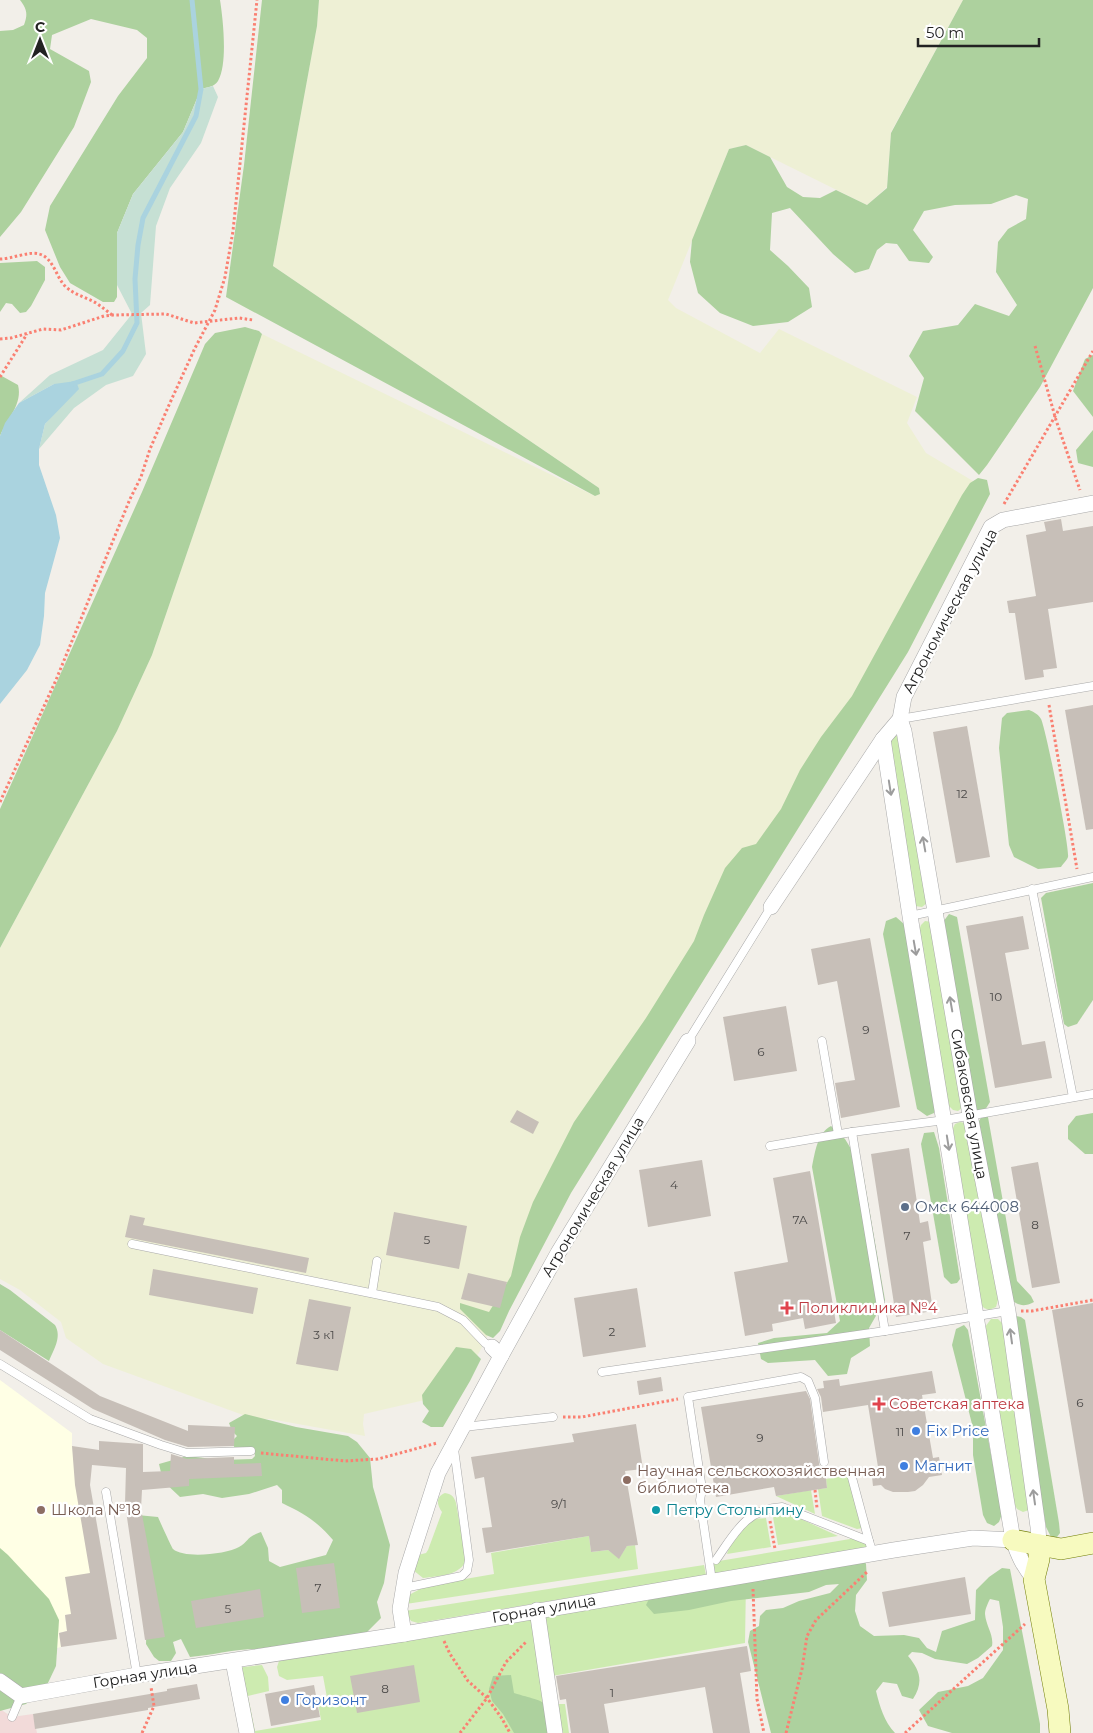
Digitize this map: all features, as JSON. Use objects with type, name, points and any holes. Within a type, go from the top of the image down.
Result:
[{"type":"street","name":"Агрономическая улица","points":[[771,907],[883,740],[900,719],[904,697],[991,527],[1003,520],[1089,504]]},
{"type":"street","name":"Сибаковская улица","points":[[900,719],[904,731],[936,910],[970,1115],[1008,1311],[1038,1527],[1039,1559],[1034,1578],[1058,1709],[1060,1733]]},
{"type":"street","name":"Сибаковская улица","points":[[883,740],[910,916],[1013,1540],[1024,1566],[1034,1578]]},
{"type":"street","name":"Агрономическая улица","points":[[404,1634],[400,1610],[411,1554],[438,1474],[464,1428],[496,1352],[688,1041]]},
{"type":"street","name":"Горная улица","points":[[21,1696],[439,1628],[537,1615],[712,1581],[753,1575],[871,1547],[894,1550],[973,1538],[1013,1540],[1061,1549],[1093,1543]]},
{"type":"street","points":[[537,1615],[555,1733]]},
{"type":"street","points":[[233,1661],[247,1733]]},
{"type":"street","points":[[0,1681],[21,1696]]},
{"type":"lane","points":[[900,719],[1093,686]]},
{"type":"lane","points":[[910,916],[1093,877]]},
{"type":"lane","points":[[1032,889],[1073,1097]]},
{"type":"lane","points":[[688,1041],[771,907]]},
{"type":"lane","points":[[822,1041],[838,1134]]},
{"type":"lane","points":[[770,1146],[838,1134],[944,1120],[1093,1094]]},
{"type":"lane","points":[[852,1132],[885,1331]]},
{"type":"lane","points":[[132,1244],[438,1306],[463,1320],[496,1352]]},
{"type":"lane","points":[[372,1292],[377,1261]]},
{"type":"lane","points":[[602,1372],[885,1331],[1008,1311]]},
{"type":"lane","points":[[0,1364],[90,1419],[160,1445],[187,1453],[251,1451]]},
{"type":"lane","points":[[712,1581],[700,1500],[702,1489],[688,1397],[801,1377],[808,1381],[815,1398],[824,1462]]},
{"type":"lane","points":[[464,1428],[553,1417]]},
{"type":"lane","points":[[404,1588],[462,1576],[467,1571],[470,1560],[453,1447]]},
{"type":"lane","points":[[851,1474],[871,1547]]},
{"type":"lane","points":[[106,1492],[142,1675]]},
{"type":"lane","points":[[716,1560],[742,1524],[767,1508],[782,1507],[819,1521],[871,1547]]},
{"type":"lane","points":[[12,1717],[21,1696]]},
{"type":"path","points":[[0,802],[56,680],[130,499],[141,477],[150,449],[195,348],[215,310],[225,277],[233,231],[257,0]]},
{"type":"path","points":[[0,259],[10,259],[32,253],[40,254],[51,263],[55,274],[65,286],[113,315]]},
{"type":"path","points":[[0,339],[11,338],[43,329],[61,330],[104,316],[113,315],[166,314],[194,323],[239,318],[253,320]]},
{"type":"path","points":[[0,377],[27,334]]},
{"type":"path","points":[[1035,346],[1055,414],[1089,504]]},
{"type":"path","points":[[991,527],[1093,351]]},
{"type":"path","points":[[1046,694],[1079,880]]},
{"type":"path","points":[[1008,1311],[1032,1311],[1093,1300]]},
{"type":"path","points":[[553,1417],[582,1417],[688,1397]]},
{"type":"path","points":[[251,1451],[345,1461],[378,1459],[438,1442],[453,1447]]},
{"type":"path","points":[[815,1490],[819,1521]]},
{"type":"path","points":[[767,1508],[775,1549]]},
{"type":"path","points":[[786,1733],[802,1669],[807,1636],[816,1620],[866,1572],[894,1550]]},
{"type":"path","points":[[753,1575],[757,1699],[764,1733]]},
{"type":"path","points":[[905,1733],[1039,1611]]},
{"type":"path","points":[[460,1733],[487,1698],[506,1662],[534,1632],[537,1615]]},
{"type":"path","points":[[439,1628],[450,1654],[468,1681],[487,1698],[510,1733]]},
{"type":"path","points":[[142,1675],[154,1706],[142,1733]]},
{"type":"shaded area","points":[[319,0],[963,0],[891,132],[887,187],[867,205],[746,145],[729,149],[668,300],[676,308],[760,353],[779,329],[917,397],[907,423],[926,453],[978,484],[881,665],[605,1096],[480,1351],[455,1393],[364,1414],[365,1436],[270,1419],[254,1419],[103,1364],[66,1338],[61,1322],[20,1290],[0,1279],[0,948],[117,731],[152,655],[262,334],[595,496],[600,493],[599,488],[273,266],[317,26]]},
{"type":"shaded area","points":[[213,86],[218,97],[201,143],[170,188],[156,226],[150,305],[141,313],[146,354],[133,376],[106,385],[74,408],[39,449],[45,424],[60,407],[54,384],[19,403],[50,375],[103,350],[132,314],[117,285],[117,233],[133,194],[183,132],[201,89]]},
{"type":"shaded area","name":"Школа №18","points":[[0,1380],[72,1433],[72,1446],[96,1610],[65,1615],[67,1631],[59,1633],[61,1647],[0,1663]]},
{"type":"shaded area","points":[[0,1709],[12,1717],[33,1714],[37,1733],[0,1733]]},
{"type":"green space","points":[[20,0],[220,0],[224,41],[221,73],[215,84],[201,89],[183,132],[133,194],[117,233],[117,297],[114,302],[103,302],[70,283],[60,267],[45,230],[50,206],[118,96],[147,58],[147,38],[137,30],[91,19],[52,35],[50,49],[89,71],[91,82],[74,127],[21,212],[0,237],[0,31],[13,30],[24,25],[26,12]]},
{"type":"green space","points":[[262,0],[319,0],[317,26],[273,266],[599,488],[600,494],[595,496],[226,297],[244,165]]},
{"type":"green space","points":[[963,0],[1093,0],[1093,288],[1040,387],[979,475],[915,411],[924,378],[909,356],[923,331],[958,325],[975,304],[1009,316],[1017,305],[996,272],[998,242],[1008,229],[1026,219],[1028,199],[1016,195],[991,204],[955,205],[924,211],[913,230],[933,257],[929,263],[909,261],[897,244],[886,243],[877,250],[869,269],[855,273],[833,254],[790,208],[772,213],[770,250],[809,288],[812,307],[788,322],[753,326],[720,313],[698,293],[690,262],[692,240],[729,149],[746,145],[770,157],[787,187],[803,197],[820,198],[836,190],[867,205],[887,188],[891,133]]},
{"type":"green space","points":[[37,261],[45,267],[45,280],[31,306],[26,312],[20,313],[12,304],[6,303],[0,312],[0,263]]},
{"type":"green space","points":[[245,327],[259,331],[262,334],[152,655],[117,731],[0,948],[0,809],[142,492],[205,344],[215,333]]},
{"type":"green space","points":[[1093,355],[1093,417],[1073,391],[1085,359]]},
{"type":"green space","points":[[0,375],[18,385],[19,392],[16,405],[0,436]]},
{"type":"green space","points":[[1093,430],[1093,467],[1078,463],[1076,450]]},
{"type":"green space","points":[[978,478],[987,480],[990,494],[908,652],[571,1193],[500,1331],[493,1338],[486,1335],[460,1309],[460,1303],[489,1312],[511,1276],[520,1237],[533,1202],[574,1122],[646,1018],[694,941],[725,868],[742,848],[756,844],[781,809],[800,770],[821,737],[852,696],[962,495],[970,483]]},
{"type":"green space","points":[[1029,710],[1036,713],[1041,719],[1048,744],[1068,849],[1068,857],[1061,867],[1038,869],[1014,857],[1009,845],[999,748],[1002,718],[1007,713]]},
{"type":"green space","points":[[894,736],[899,736],[927,903],[922,907],[915,906],[890,739]]},
{"type":"green space","points":[[1093,883],[1093,1000],[1077,1024],[1068,1027],[1064,1024],[1041,898],[1046,893]]},
{"type":"green space","points":[[949,914],[957,917],[990,1102],[985,1110],[976,1110],[943,922]]},
{"type":"green space","points":[[896,917],[904,924],[937,1104],[934,1113],[927,1116],[917,1109],[883,934],[886,921]]},
{"type":"green space","points":[[925,921],[932,922],[962,1108],[958,1111],[953,1110],[949,1106],[919,930]]},
{"type":"green space","points":[[1093,1113],[1093,1154],[1085,1154],[1068,1139],[1068,1126],[1076,1116]]},
{"type":"green space","points":[[982,1116],[988,1117],[1017,1281],[1034,1302],[1027,1305],[1020,1305],[1011,1300],[979,1121]]},
{"type":"green space","points":[[965,1123],[968,1127],[998,1300],[996,1307],[989,1310],[980,1303],[953,1128],[955,1124]]},
{"type":"green space","points":[[831,1126],[845,1139],[862,1167],[885,1300],[869,1328],[870,1346],[851,1358],[847,1374],[828,1376],[815,1360],[768,1363],[761,1359],[758,1343],[774,1338],[827,1333],[840,1321],[812,1167],[820,1138],[826,1129]]},
{"type":"green space","points":[[934,1132],[939,1148],[960,1279],[957,1283],[951,1284],[944,1277],[921,1144],[924,1133]]},
{"type":"green space","points":[[0,1284],[55,1325],[58,1334],[55,1348],[49,1361],[0,1330]]},
{"type":"green space","points":[[1016,1316],[1025,1320],[1059,1523],[1060,1533],[1057,1537],[1051,1537],[1046,1527],[1012,1325]]},
{"type":"green space","points":[[991,1319],[998,1319],[1002,1323],[1033,1504],[1029,1510],[1023,1512],[1017,1509],[1014,1503],[985,1327]]},
{"type":"green space","points":[[964,1325],[968,1330],[1002,1514],[999,1522],[994,1526],[987,1523],[983,1515],[973,1455],[973,1428],[952,1345],[956,1329]]},
{"type":"green space","points":[[456,1347],[471,1349],[481,1359],[443,1427],[431,1427],[422,1422],[429,1411],[423,1404],[422,1395]]},
{"type":"green space","points":[[245,1414],[296,1427],[348,1436],[357,1442],[370,1458],[373,1487],[390,1545],[384,1583],[377,1602],[381,1618],[366,1633],[190,1657],[181,1639],[173,1642],[176,1653],[171,1661],[159,1661],[154,1657],[146,1644],[147,1612],[137,1515],[158,1517],[173,1549],[186,1554],[196,1555],[233,1550],[250,1537],[261,1532],[268,1548],[269,1561],[280,1567],[326,1555],[333,1540],[309,1518],[282,1503],[282,1490],[277,1485],[249,1494],[222,1498],[203,1494],[180,1497],[163,1481],[159,1464],[187,1456],[222,1460],[252,1459],[255,1456],[254,1451],[235,1448],[231,1442],[237,1436],[232,1431],[229,1423]]},
{"type":"green space","points":[[847,1475],[863,1528],[857,1529],[822,1516],[818,1489],[827,1488],[826,1479]]},
{"type":"green space","points":[[811,1490],[815,1514],[776,1496]]},
{"type":"green space","points":[[445,1493],[452,1496],[456,1503],[466,1559],[464,1565],[454,1572],[442,1576],[423,1578],[413,1570],[418,1555],[426,1553],[428,1550],[442,1512],[438,1499]]},
{"type":"green space","points":[[790,1514],[838,1536],[778,1545],[773,1517]]},
{"type":"green space","points":[[766,1518],[771,1547],[727,1554],[734,1540],[746,1525],[755,1519]]},
{"type":"green space","points":[[589,1536],[591,1552],[608,1550],[619,1558],[627,1546],[635,1545],[638,1569],[406,1604],[409,1595],[422,1588],[494,1574],[491,1553]]},
{"type":"green space","points":[[856,1538],[867,1545],[868,1548],[713,1574],[713,1562]]},
{"type":"green space","points":[[0,1548],[49,1599],[59,1620],[56,1666],[47,1685],[26,1704],[0,1711]]},
{"type":"green space","points":[[863,1558],[866,1564],[867,1580],[856,1595],[855,1611],[860,1626],[874,1636],[904,1635],[919,1638],[927,1648],[936,1652],[942,1631],[975,1620],[976,1590],[989,1577],[1002,1568],[1010,1569],[1040,1724],[1040,1733],[952,1733],[928,1726],[919,1710],[938,1692],[968,1686],[983,1678],[1003,1650],[1003,1627],[999,1601],[990,1599],[987,1606],[985,1614],[992,1638],[992,1646],[978,1658],[967,1664],[935,1659],[922,1653],[912,1652],[908,1656],[918,1671],[919,1676],[919,1687],[913,1699],[902,1696],[897,1684],[883,1682],[876,1691],[883,1714],[895,1733],[771,1733],[748,1642],[750,1631],[759,1626],[760,1616],[766,1610],[783,1608],[799,1601],[830,1593],[839,1584],[826,1585],[809,1592],[731,1601],[689,1610],[654,1614],[646,1605],[650,1597]]},
{"type":"green space","points":[[704,1565],[706,1575],[418,1623],[411,1621],[405,1611]]},
{"type":"green space","points":[[746,1581],[745,1643],[552,1676],[558,1704],[565,1704],[569,1733],[250,1733],[238,1672],[243,1667],[262,1665],[268,1677],[269,1691],[248,1696],[255,1731],[321,1720],[318,1703],[328,1703],[323,1676],[287,1680],[279,1676],[277,1667],[279,1661],[541,1619]]},
{"type":"green space","points":[[511,1675],[514,1693],[544,1703],[553,1733],[514,1733],[503,1714],[492,1701],[489,1689],[493,1676]]},
{"type":"water","points":[[76,381],[79,389],[45,424],[39,449],[39,465],[56,515],[60,538],[45,593],[40,645],[27,670],[0,704],[0,436],[5,423],[19,403],[54,384]]},
{"type":"building","points":[[1061,519],[1063,531],[1093,526],[1093,602],[1048,609],[1057,668],[1043,670],[1044,677],[1025,680],[1015,613],[1009,613],[1007,601],[1036,596],[1026,535],[1046,531],[1044,522]]},
{"type":"building","points":[[1093,705],[1093,829],[1086,830],[1065,710]]},
{"type":"building","points":[[967,726],[990,857],[956,863],[933,732]]},
{"type":"building","points":[[1023,916],[1029,949],[1005,953],[1022,1045],[1045,1041],[1052,1078],[995,1088],[966,926]]},
{"type":"building","points":[[870,938],[900,1107],[841,1118],[835,1083],[855,1080],[837,981],[818,985],[811,949]]},
{"type":"building","points":[[786,1006],[797,1071],[734,1081],[723,1017]]},
{"type":"building","points":[[517,1110],[539,1122],[533,1134],[510,1122]]},
{"type":"building","points":[[909,1148],[920,1223],[928,1221],[931,1240],[923,1242],[933,1311],[896,1317],[871,1154]]},
{"type":"building","points":[[702,1160],[711,1216],[648,1227],[639,1170]]},
{"type":"building","points":[[1038,1162],[1060,1283],[1032,1288],[1011,1167]]},
{"type":"building","points":[[810,1171],[836,1323],[805,1329],[803,1318],[772,1324],[773,1331],[745,1336],[734,1272],[788,1262],[773,1178]]},
{"type":"building","points":[[394,1212],[467,1226],[459,1269],[386,1255]]},
{"type":"building","points":[[130,1215],[145,1218],[143,1225],[309,1258],[306,1273],[125,1237]]},
{"type":"building","points":[[153,1269],[258,1288],[253,1314],[149,1295]]},
{"type":"building","points":[[468,1273],[507,1282],[500,1308],[461,1299]]},
{"type":"building","points":[[637,1288],[646,1347],[583,1357],[574,1298]]},
{"type":"building","points":[[309,1299],[351,1307],[338,1371],[296,1364]]},
{"type":"building","points":[[1093,1303],[1093,1513],[1086,1513],[1052,1310]]},
{"type":"building","points":[[0,1330],[100,1396],[188,1431],[188,1425],[235,1427],[234,1446],[188,1447],[165,1440],[93,1409],[0,1350]]},
{"type":"building","points":[[932,1371],[936,1393],[922,1395],[933,1458],[939,1457],[942,1475],[929,1477],[915,1491],[893,1492],[881,1485],[873,1486],[871,1468],[878,1467],[868,1405],[823,1412],[821,1397],[817,1389],[824,1388],[823,1381],[839,1379],[840,1386]]},
{"type":"building","points":[[661,1377],[663,1391],[639,1395],[637,1381]]},
{"type":"building","points":[[806,1391],[810,1399],[820,1470],[825,1470],[827,1488],[776,1496],[774,1487],[716,1497],[701,1407]]},
{"type":"building","points":[[636,1424],[643,1469],[625,1471],[638,1545],[627,1546],[619,1559],[608,1550],[591,1552],[589,1536],[486,1553],[482,1528],[492,1527],[484,1477],[475,1479],[471,1457],[574,1442],[572,1434]]},
{"type":"building","points":[[99,1441],[143,1444],[143,1472],[170,1471],[171,1454],[187,1459],[234,1457],[234,1464],[261,1463],[262,1476],[189,1479],[189,1486],[142,1490],[141,1509],[165,1637],[145,1640],[125,1504],[126,1468],[92,1465],[90,1485],[117,1639],[61,1647],[59,1633],[67,1631],[65,1615],[71,1614],[65,1577],[90,1573],[75,1485],[72,1446],[99,1450]]},
{"type":"building","points":[[334,1563],[340,1608],[302,1613],[296,1568]]},
{"type":"building","points":[[965,1577],[971,1614],[889,1627],[882,1592]]},
{"type":"building","points":[[260,1589],[264,1617],[196,1628],[191,1601]]},
{"type":"building","points":[[747,1646],[751,1671],[740,1673],[750,1733],[713,1733],[705,1687],[604,1704],[609,1733],[571,1733],[566,1699],[560,1700],[556,1676]]},
{"type":"building","points":[[414,1665],[420,1702],[357,1713],[350,1676]]},
{"type":"building","points":[[197,1684],[200,1699],[148,1708],[148,1710],[35,1729],[33,1714]]},
{"type":"building","points":[[314,1685],[320,1717],[271,1726],[265,1694]]},
{"type":"waterway","points":[[72,384],[102,374],[123,351],[137,323],[135,279],[143,218],[196,116],[201,89],[192,0]]},
{"type":"place","name":"Омск 644008","points":[[905,1207]]},
{"type":"place","name":"Поликлиника №4","points":[[787,1308]]},
{"type":"place","name":"Советская аптека","points":[[879,1404]]},
{"type":"place","name":"Fix Price","points":[[916,1431]]},
{"type":"place","name":"Магнит","points":[[904,1466]]},
{"type":"place","name":"Научная сельскохозяйственная библиотека","points":[[627,1480]]},
{"type":"place","name":"Школа №18","points":[[41,1510]]},
{"type":"place","name":"Петру Столыпину","points":[[656,1510]]},
{"type":"place","name":"Горизонт","points":[[285,1700]]}]
